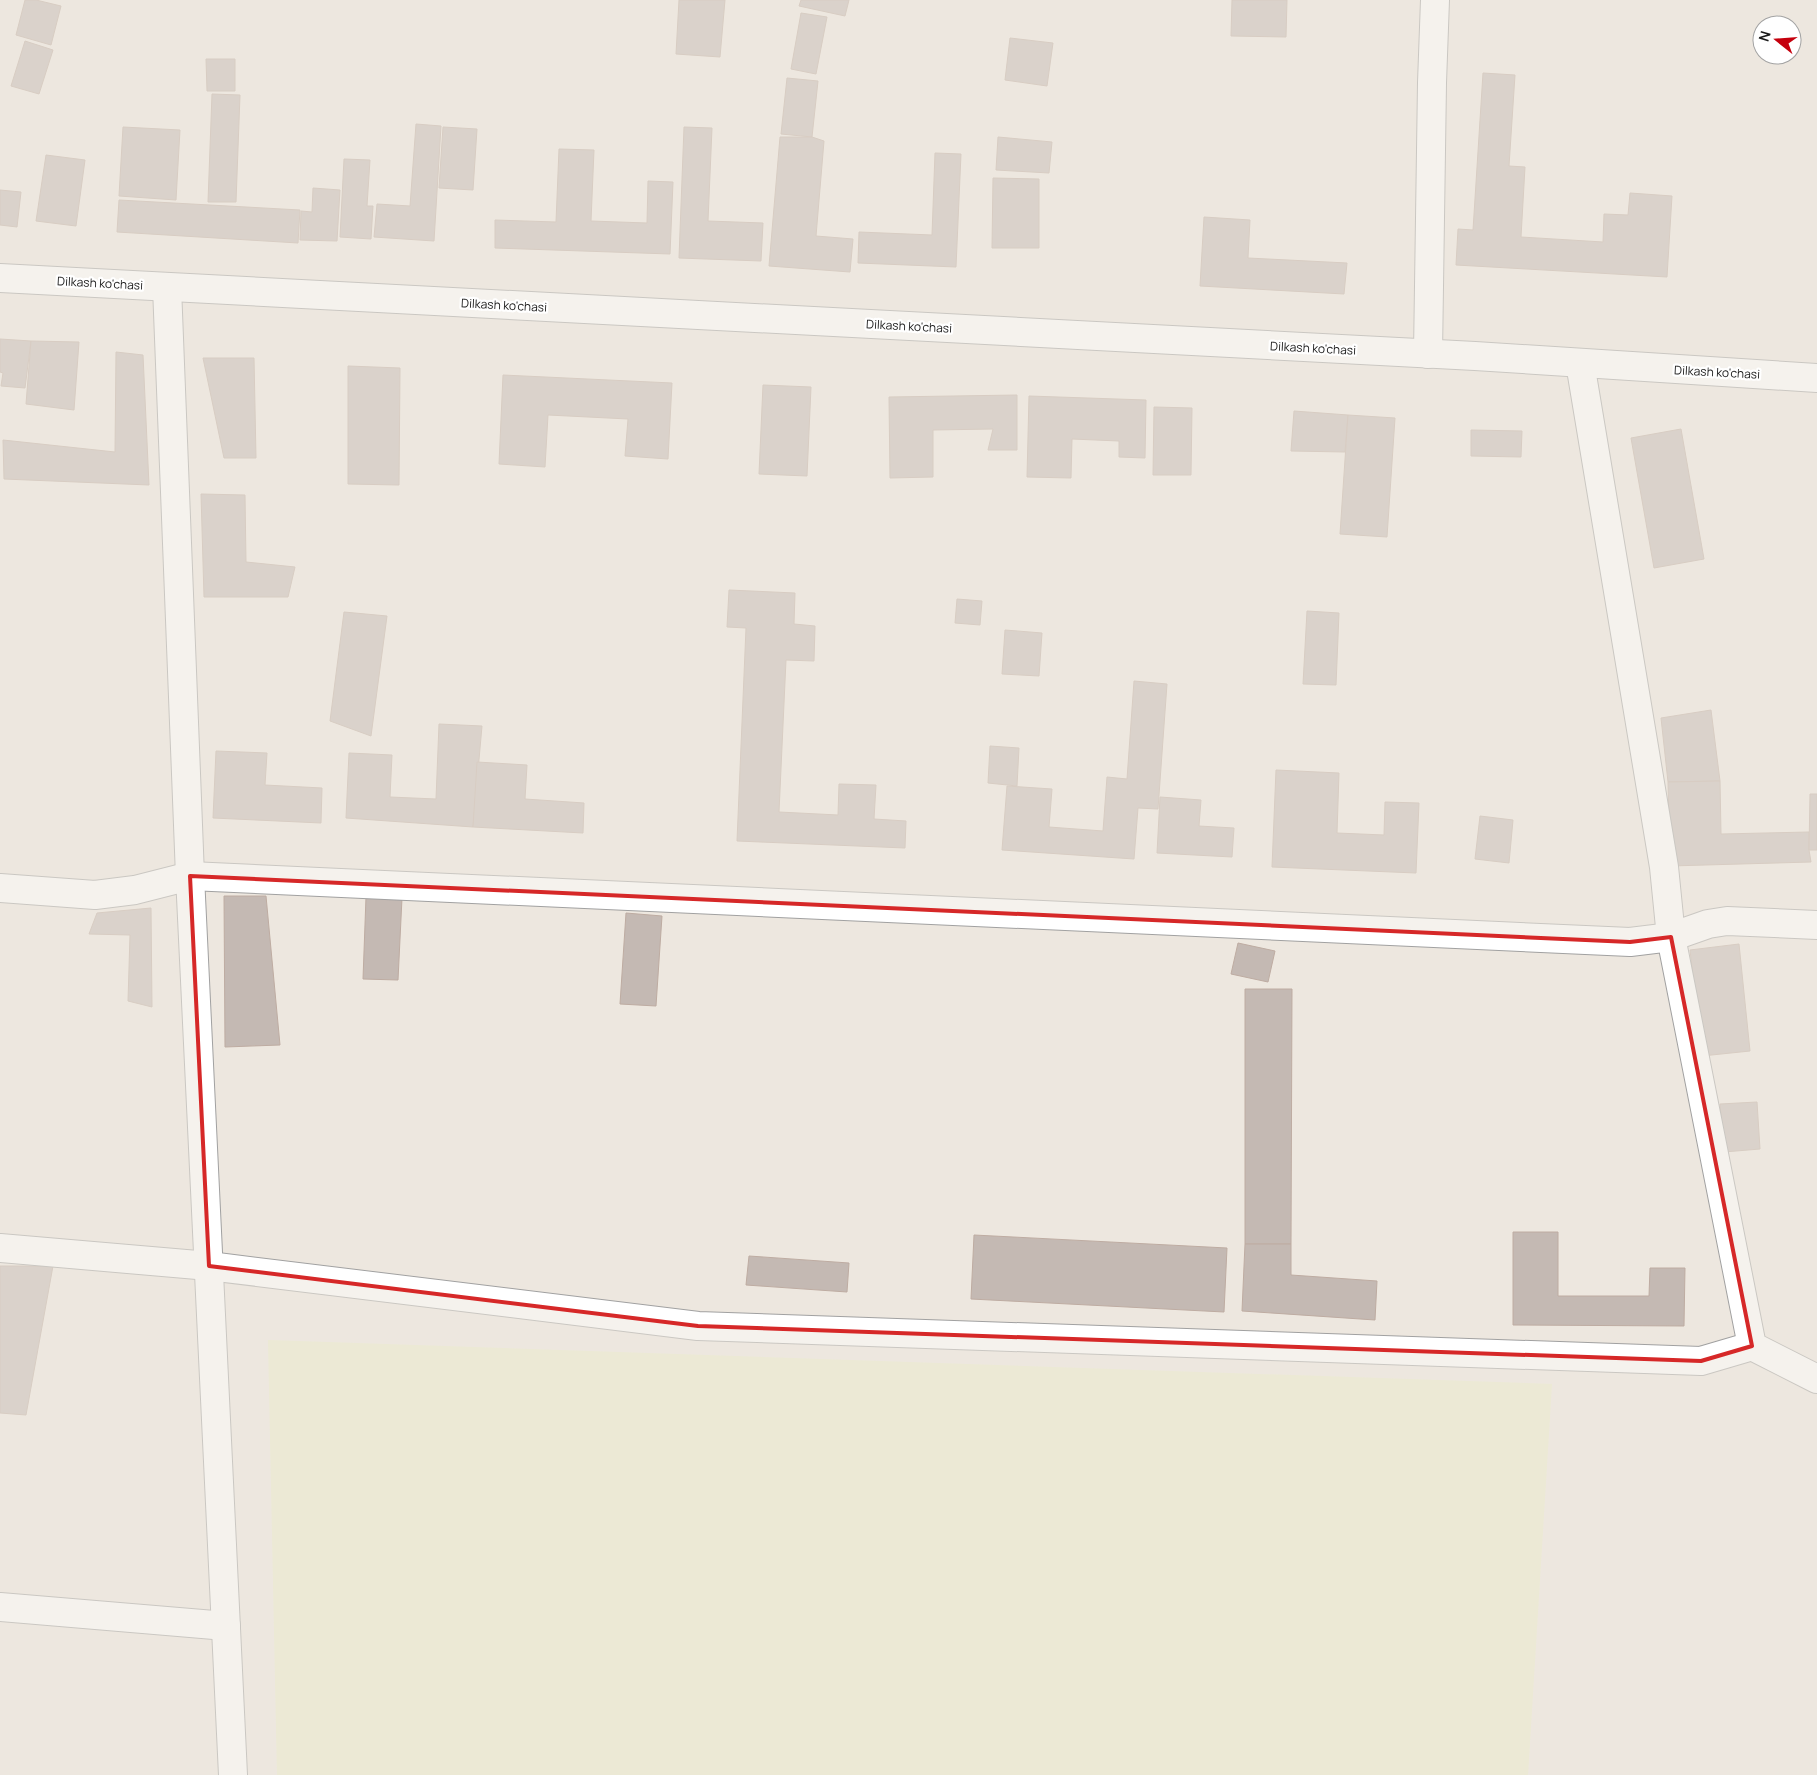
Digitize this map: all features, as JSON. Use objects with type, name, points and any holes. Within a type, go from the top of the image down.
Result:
[{"type":"street","points":[[1428,354],[1435,0]]},
{"type":"street","name":"Dilkash ko'chasi","points":[[0,278],[1428,354],[1817,378]]},
{"type":"street","points":[[167,287],[190,876],[233,1775]]},
{"type":"street","points":[[1580,363],[1664,867],[1671,937],[1752,1346]]},
{"type":"street","points":[[0,888],[95,895],[135,890],[190,876],[1620,941],[1671,937],[1708,924],[1727,921],[1817,925]]},
{"type":"street","points":[[0,1248],[209,1266],[698,1326],[1701,1361],[1752,1346],[1817,1379]]},
{"type":"street","points":[[0,1607],[226,1626]]},
{"type":"highlighted area","points":[[190,876],[1630,942],[1671,937],[1752,1346],[1701,1361],[698,1326],[209,1266]]},
{"type":"green space","points":[[268,1340],[1552,1384],[1528,1775],[277,1775]]},
{"type":"building","points":[[25,0],[36,0],[61,6],[51,45],[16,35]]},
{"type":"building","points":[[679,0],[725,0],[720,57],[676,54]]},
{"type":"building","points":[[801,0],[849,0],[845,16],[799,6]]},
{"type":"building","points":[[1232,0],[1287,0],[1286,37],[1231,36]]},
{"type":"building","points":[[801,13],[827,17],[816,74],[791,69]]},
{"type":"building","points":[[1010,38],[1053,43],[1047,86],[1005,80]]},
{"type":"building","points":[[25,41],[53,50],[39,94],[11,86]]},
{"type":"building","points":[[206,59],[235,59],[235,91],[207,91]]},
{"type":"building","points":[[1483,73],[1515,75],[1509,166],[1525,167],[1521,237],[1603,242],[1604,214],[1628,215],[1630,193],[1672,196],[1667,277],[1456,265],[1458,229],[1473,230]]},
{"type":"building","points":[[787,78],[818,81],[812,137],[781,134]]},
{"type":"building","points":[[212,94],[240,95],[236,202],[208,202]]},
{"type":"building","points":[[416,124],[441,126],[434,241],[374,237],[377,204],[410,206]]},
{"type":"building","points":[[123,127],[180,130],[176,200],[119,196]]},
{"type":"building","points":[[443,127],[477,129],[473,190],[439,188]]},
{"type":"building","points":[[684,127],[712,128],[708,221],[763,223],[761,261],[679,258]]},
{"type":"building","points":[[780,137],[812,137],[824,141],[816,236],[853,239],[850,272],[769,266]]},
{"type":"building","points":[[998,137],[1052,142],[1049,173],[996,170]]},
{"type":"building","points":[[559,149],[594,150],[591,221],[647,223],[648,181],[673,182],[670,254],[495,248],[495,220],[556,222]]},
{"type":"building","points":[[935,153],[961,154],[956,267],[858,263],[859,232],[932,235]]},
{"type":"building","points":[[46,155],[85,160],[76,226],[36,221]]},
{"type":"building","points":[[344,159],[370,160],[367,206],[373,206],[371,239],[340,237]]},
{"type":"building","points":[[993,178],[1039,179],[1039,248],[992,248]]},
{"type":"building","points":[[313,188],[340,190],[337,241],[300,240],[301,211],[312,212]]},
{"type":"building","points":[[0,190],[21,192],[17,227],[0,225]]},
{"type":"building","points":[[119,200],[300,210],[298,243],[117,232]]},
{"type":"building","points":[[1204,217],[1250,220],[1248,258],[1347,263],[1344,294],[1200,286]]},
{"type":"building","points":[[0,339],[31,341],[25,388],[1,386],[3,373],[0,372]]},
{"type":"building","points":[[31,341],[79,342],[74,410],[26,404]]},
{"type":"building","points":[[116,352],[143,355],[149,485],[4,479],[3,440],[115,452]]},
{"type":"building","points":[[203,358],[254,358],[256,458],[224,458]]},
{"type":"building","points":[[348,366],[400,368],[399,485],[348,484]]},
{"type":"building","points":[[503,375],[672,383],[668,459],[625,456],[628,419],[548,415],[545,467],[499,464]]},
{"type":"building","points":[[763,385],[811,387],[807,476],[759,474]]},
{"type":"building","points":[[1017,395],[1017,450],[988,450],[993,429],[933,430],[933,477],[890,478],[889,397]]},
{"type":"building","points":[[1029,396],[1146,400],[1145,458],[1119,457],[1119,441],[1072,439],[1071,478],[1027,477]]},
{"type":"building","points":[[1154,407],[1192,408],[1191,475],[1153,475]]},
{"type":"building","points":[[1294,411],[1348,415],[1345,452],[1291,451]]},
{"type":"building","points":[[1348,415],[1395,418],[1387,537],[1340,534]]},
{"type":"building","points":[[1681,429],[1704,559],[1654,568],[1631,438]]},
{"type":"building","points":[[1471,430],[1522,431],[1521,457],[1471,456]]},
{"type":"building","points":[[201,494],[245,495],[246,562],[295,567],[288,597],[204,597]]},
{"type":"building","points":[[729,590],[795,593],[794,624],[815,626],[814,661],[786,660],[779,812],[838,815],[839,784],[876,785],[874,819],[906,821],[905,848],[737,841],[746,628],[727,627]]},
{"type":"building","points":[[957,599],[982,601],[980,625],[955,623]]},
{"type":"building","points":[[1307,611],[1339,613],[1336,685],[1303,684]]},
{"type":"building","points":[[344,612],[387,616],[371,736],[330,721]]},
{"type":"building","points":[[1005,630],[1042,633],[1039,676],[1002,674]]},
{"type":"building","points":[[1134,681],[1167,684],[1158,809],[1138,808],[1134,859],[1002,850],[1007,786],[1052,789],[1049,827],[1103,831],[1107,777],[1127,779]]},
{"type":"building","points":[[1711,710],[1720,781],[1668,782],[1661,718]]},
{"type":"building","points":[[439,724],[482,726],[473,827],[346,818],[349,753],[392,755],[390,797],[436,799]]},
{"type":"building","points":[[990,746],[1019,748],[1017,786],[988,783]]},
{"type":"building","points":[[216,751],[267,753],[265,785],[322,788],[321,823],[213,818]]},
{"type":"building","points":[[477,762],[527,765],[525,799],[584,803],[583,833],[473,827]]},
{"type":"building","points":[[1276,770],[1339,773],[1337,833],[1384,835],[1385,802],[1419,803],[1416,873],[1272,867]]},
{"type":"building","points":[[1720,781],[1721,834],[1809,832],[1811,862],[1670,866],[1668,782]]},
{"type":"building","points":[[1810,794],[1817,794],[1817,850],[1809,850]]},
{"type":"building","points":[[1160,797],[1201,800],[1199,826],[1234,828],[1232,857],[1157,853]]},
{"type":"building","points":[[1480,816],[1513,820],[1509,863],[1475,859]]},
{"type":"building","points":[[224,896],[266,896],[280,1045],[225,1047]]},
{"type":"building","points":[[366,897],[402,898],[398,980],[363,979]]},
{"type":"building","points":[[151,908],[152,1007],[128,1001],[130,935],[89,934],[97,913]]},
{"type":"building","points":[[626,913],[662,916],[656,1006],[620,1004]]},
{"type":"building","points":[[1238,943],[1275,951],[1268,982],[1231,974]]},
{"type":"building","points":[[1739,944],[1750,1051],[1702,1056],[1690,950]]},
{"type":"building","points":[[1245,989],[1292,989],[1291,1244],[1245,1244]]},
{"type":"building","points":[[1757,1102],[1760,1149],[1724,1152],[1720,1104]]},
{"type":"building","points":[[1513,1232],[1558,1232],[1558,1296],[1649,1296],[1650,1268],[1685,1268],[1684,1326],[1513,1325]]},
{"type":"building","points":[[974,1235],[1227,1248],[1224,1312],[971,1299]]},
{"type":"building","points":[[1245,1244],[1291,1244],[1291,1275],[1377,1281],[1375,1320],[1242,1311]]},
{"type":"building","points":[[749,1256],[849,1263],[847,1292],[746,1285]]},
{"type":"building","points":[[0,1266],[53,1266],[26,1415],[0,1413]]}]
